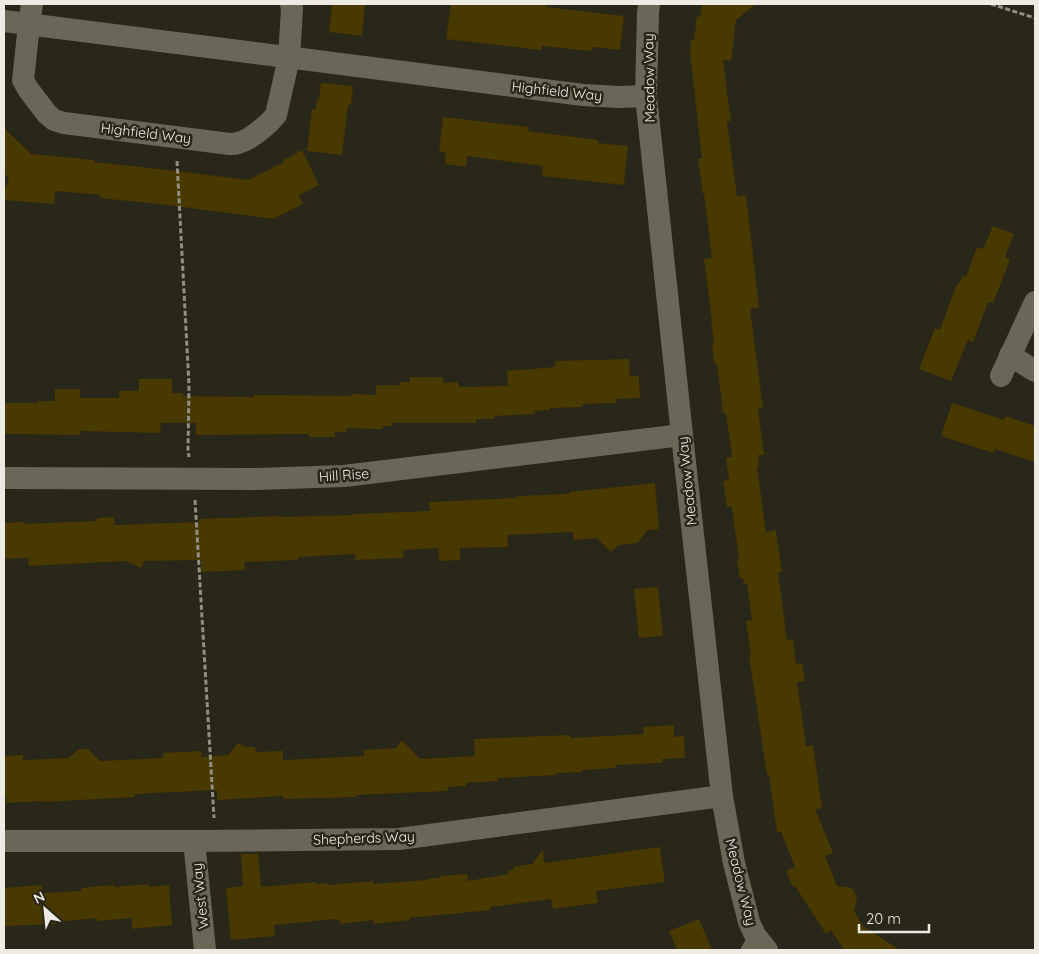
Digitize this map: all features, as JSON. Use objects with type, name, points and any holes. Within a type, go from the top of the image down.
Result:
[{"type":"street","name":"Highfield Way","points":[[30,14],[23,80],[28,89],[54,120],[64,123],[230,144],[238,143],[270,122],[276,115],[289,58],[291,4]]},
{"type":"street","name":"Meadow Way","points":[[649,4],[646,96],[722,796],[734,862],[756,945]]},
{"type":"street","name":"Highfield Way","points":[[4,22],[30,14],[289,58],[583,95],[646,96]]},
{"type":"street","points":[[1001,376],[1035,302]]},
{"type":"street","points":[[1010,355],[1035,371]]},
{"type":"street","name":"Hill Rise","points":[[4,478],[257,479],[344,476],[682,435]]},
{"type":"street","name":"Shepherds Way","points":[[4,841],[194,842],[399,839],[722,796]]},
{"type":"street","name":"West Way","points":[[194,842],[205,950]]},
{"type":"path","points":[[991,4],[1035,18]]},
{"type":"building","points":[[332,4],[365,4],[362,36],[329,32]]},
{"type":"building","points":[[451,4],[547,4],[546,7],[624,16],[620,50],[592,47],[592,51],[542,46],[541,50],[446,39]]},
{"type":"building","points":[[702,4],[756,4],[736,20],[731,61],[723,60],[731,121],[727,121],[737,196],[746,195],[759,308],[750,309],[763,408],[758,409],[764,455],[758,455],[759,466],[757,467],[766,532],[776,530],[782,572],[778,573],[787,640],[793,639],[796,664],[802,663],[805,681],[797,682],[806,746],[813,745],[822,808],[815,809],[833,853],[825,856],[837,886],[852,888],[857,897],[854,911],[864,927],[900,950],[844,950],[831,930],[826,934],[795,886],[793,887],[786,871],[795,867],[781,832],[777,832],[749,655],[751,655],[746,621],[752,620],[747,584],[744,584],[743,578],[740,578],[732,507],[727,507],[723,481],[729,480],[726,458],[732,457],[726,413],[723,413],[717,363],[714,363],[712,345],[714,344],[712,321],[704,259],[712,258],[698,159],[702,159],[690,52],[691,40],[694,40],[697,16],[700,17]]},
{"type":"building","points":[[321,83],[353,86],[351,105],[348,105],[342,155],[307,151],[312,109],[316,109]]},
{"type":"building","points":[[443,117],[529,127],[528,131],[628,146],[624,185],[542,176],[543,166],[467,156],[466,167],[445,164],[446,153],[439,152]]},
{"type":"building","points":[[4,128],[31,154],[94,160],[94,162],[248,180],[284,162],[283,160],[302,150],[319,185],[299,195],[303,204],[273,219],[100,198],[101,195],[55,191],[54,204],[4,200],[9,178],[4,173]]},
{"type":"building","points":[[993,226],[1014,234],[1005,257],[1010,260],[993,303],[988,302],[973,342],[968,340],[951,381],[919,369],[935,328],[940,330],[955,289],[963,276],[966,277],[977,247],[983,249]]},
{"type":"building","points":[[629,359],[630,376],[639,376],[640,398],[616,399],[616,403],[582,404],[582,407],[550,408],[550,410],[535,411],[535,414],[494,416],[494,419],[476,419],[476,423],[392,423],[392,426],[383,426],[383,429],[346,428],[346,432],[335,432],[335,437],[309,437],[309,434],[196,435],[196,423],[161,423],[160,433],[80,431],[80,435],[4,434],[4,403],[55,401],[55,389],[80,389],[80,398],[119,398],[119,391],[139,391],[139,379],[172,379],[172,393],[183,393],[183,396],[376,395],[376,385],[400,385],[400,382],[410,382],[410,377],[443,377],[443,383],[457,382],[460,387],[508,386],[507,371],[555,367],[555,361]]},
{"type":"building","points":[[952,403],[1004,420],[1005,416],[1035,426],[1035,462],[995,449],[993,453],[941,436]]},
{"type":"building","points":[[655,483],[659,529],[648,530],[637,543],[618,545],[611,552],[597,538],[574,540],[573,532],[507,535],[508,547],[460,548],[460,560],[439,561],[438,548],[403,550],[403,558],[355,560],[355,554],[298,557],[298,560],[244,562],[245,570],[201,572],[201,560],[144,561],[141,568],[126,561],[29,566],[28,558],[4,559],[4,523],[97,521],[97,518],[114,517],[115,525],[199,522],[199,519],[430,511],[429,502],[570,494],[569,492]]},
{"type":"building","points":[[658,587],[663,636],[639,638],[634,589]]},
{"type":"building","points":[[674,725],[674,737],[684,736],[685,758],[662,759],[662,763],[615,765],[616,768],[582,770],[582,772],[557,773],[557,775],[498,778],[498,781],[466,783],[466,786],[448,787],[448,791],[357,795],[357,797],[283,799],[283,796],[217,800],[217,790],[134,794],[135,797],[6,803],[6,796],[4,796],[4,756],[23,755],[23,760],[69,758],[79,749],[88,749],[100,761],[163,758],[163,753],[201,751],[202,757],[228,755],[238,743],[246,747],[255,747],[256,752],[283,751],[283,760],[364,756],[364,750],[396,748],[402,740],[420,759],[475,756],[474,739],[570,735],[570,738],[644,734],[643,727]]},
{"type":"building","points":[[660,847],[665,882],[596,891],[598,903],[553,909],[551,899],[490,907],[491,910],[409,918],[410,920],[374,924],[373,920],[340,924],[339,920],[336,919],[274,925],[275,936],[231,940],[226,888],[243,886],[241,854],[258,854],[261,887],[316,882],[316,884],[327,883],[327,885],[374,881],[374,884],[427,880],[440,878],[440,876],[467,874],[468,881],[509,874],[509,870],[514,870],[513,867],[532,864],[543,850],[544,863]]},
{"type":"building","points":[[149,884],[149,887],[169,885],[172,925],[132,929],[132,918],[97,921],[97,918],[56,922],[56,924],[4,926],[4,888],[42,885],[42,893],[82,891],[81,888],[114,885],[114,887]]},
{"type":"building","points":[[699,919],[712,950],[677,950],[669,931]]}]
